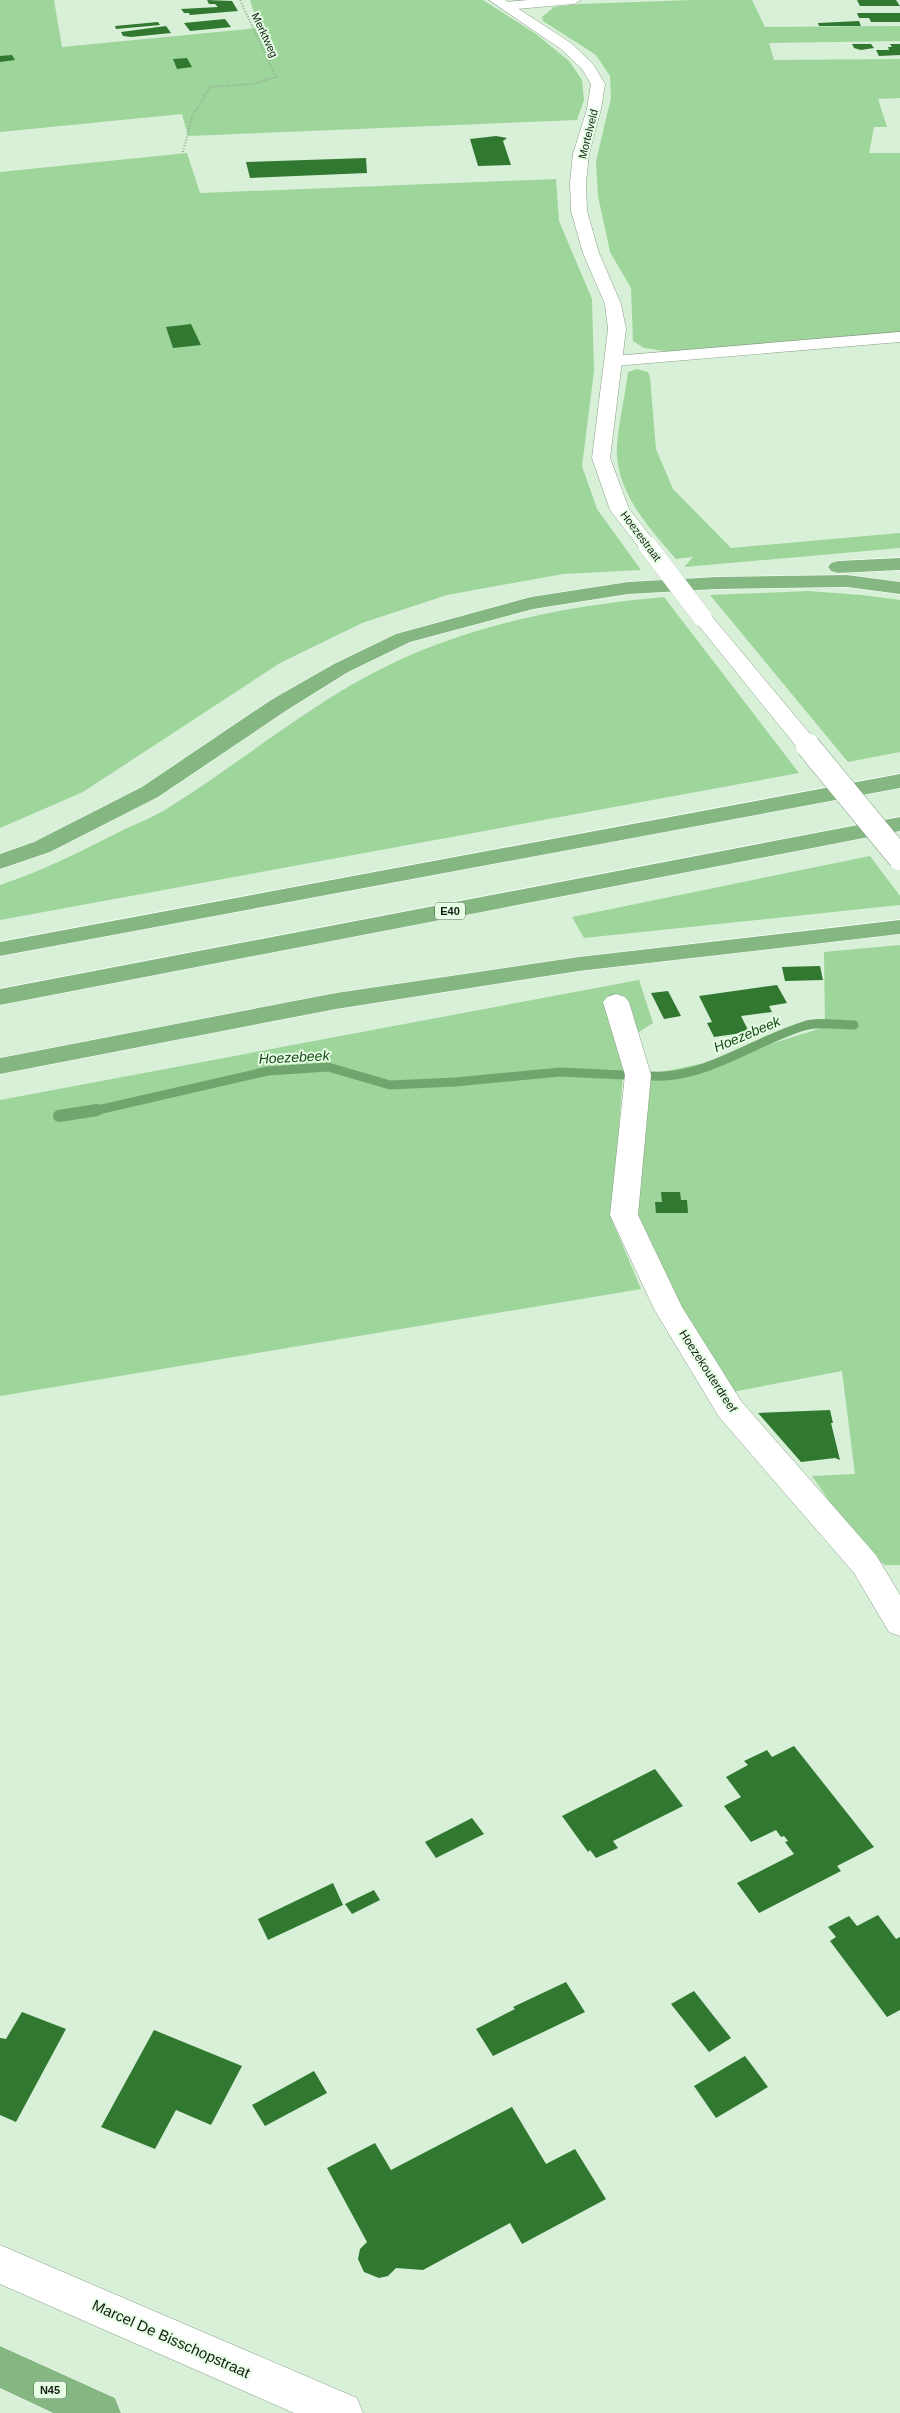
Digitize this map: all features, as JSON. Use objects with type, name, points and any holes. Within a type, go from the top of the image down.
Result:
[{"type":"highway","points":[[718,583],[749,575],[900,564]]},
{"type":"highway","points":[[0,862],[42,847],[150,792],[279,705],[341,668],[403,638],[530,603],[628,588],[718,583],[752,584],[847,581],[900,588]]},
{"type":"highway","points":[[0,949],[900,781]]},
{"type":"highway","name":"E40","points":[[0,997],[900,824]]},
{"type":"highway","points":[[0,1066],[364,997],[579,964],[900,927]]},
{"type":"highway","name":"N45","points":[[0,2367],[100,2413]]},
{"type":"street","name":"Mortelveld","points":[[500,3],[574,0]]},
{"type":"street","name":"Mortelveld","points":[[500,3],[566,46],[588,67],[598,84],[594,109],[581,154],[578,182],[579,211],[591,253],[613,304],[617,329],[614,361]]},
{"type":"street","points":[[614,361],[900,337]]},
{"type":"street","name":"Hoezestraat","points":[[614,361],[601,458],[620,510],[702,617],[900,858]]},
{"type":"street","name":"Hoezekouterdreef","points":[[616,1002],[638,1075],[624,1215],[668,1309],[730,1409],[865,1564],[900,1623]]},
{"type":"street","name":"Marcel De Bisschopstraat","points":[[0,2264],[342,2413]]},
{"type":"path","name":"Merktweg","points":[[183,152],[192,117],[210,87],[254,84],[276,77],[240,0]]},
{"type":"green space","points":[[0,0],[54,0],[62,47],[259,28],[250,0],[483,0],[536,34],[569,61],[582,80],[584,100],[577,120],[188,136],[182,114],[0,132]]},
{"type":"green space","points":[[752,0],[765,27],[900,26],[900,41],[769,43],[774,60],[900,59],[900,98],[878,99],[887,127],[874,127],[869,153],[900,153],[900,332],[673,352],[644,348],[633,341],[631,288],[610,252],[598,196],[596,161],[611,98],[610,76],[596,55],[543,21],[542,17],[554,7],[579,4]]},
{"type":"green space","points":[[187,153],[200,193],[556,179],[559,221],[592,299],[594,371],[582,466],[597,509],[641,570],[563,574],[447,595],[362,623],[280,663],[83,792],[0,828],[0,172]]},
{"type":"green space","points":[[637,369],[648,372],[650,377],[656,449],[673,489],[731,548],[900,533],[900,548],[684,567],[693,557],[676,559],[644,521],[627,492],[621,477],[617,445],[619,427],[628,372]]},
{"type":"green space","points":[[808,591],[900,600],[900,752],[848,762],[710,595]]},
{"type":"green space","points":[[664,597],[799,773],[0,920],[0,885],[60,861],[165,810],[296,720],[373,673],[442,643],[514,621],[589,606]]},
{"type":"green space","points":[[870,856],[900,896],[900,905],[584,938],[572,917]]},
{"type":"green space","points":[[900,945],[900,1565],[885,1565],[859,1545],[812,1476],[855,1474],[842,1371],[732,1392],[692,1332],[637,1216],[646,1075],[715,1061],[825,1027],[824,952]]},
{"type":"green space","points":[[639,980],[653,1023],[622,1043],[624,1061],[612,1220],[641,1289],[0,1396],[0,1100]]},
{"type":"building","points":[[207,0],[232,1],[238,11],[190,15],[189,13],[184,13],[181,9],[218,7],[215,4],[209,4]]},
{"type":"building","points":[[857,0],[896,0],[900,6],[860,6]]},
{"type":"building","points":[[857,13],[900,13],[900,22],[871,22],[869,18],[859,18]]},
{"type":"building","points":[[225,19],[231,27],[190,31],[184,23]]},
{"type":"building","points":[[859,21],[861,26],[819,26],[818,23]]},
{"type":"building","points":[[158,22],[160,25],[116,29],[115,26]]},
{"type":"building","points":[[166,26],[171,33],[131,37],[123,36],[121,32]]},
{"type":"building","points":[[852,44],[871,44],[874,48],[861,50],[854,48]]},
{"type":"building","points":[[890,44],[900,44],[900,55],[879,56],[876,50],[889,50],[888,47],[892,47]]},
{"type":"building","points":[[12,55],[15,60],[0,62],[0,56]]},
{"type":"building","points":[[187,58],[192,67],[177,69],[173,59]]},
{"type":"building","points":[[496,136],[507,138],[503,141],[511,165],[478,166],[470,139]]},
{"type":"building","points":[[366,158],[367,173],[250,178],[246,162]]},
{"type":"building","points":[[191,324],[201,345],[173,348],[166,327]]},
{"type":"building","points":[[820,966],[823,980],[785,981],[782,967]]},
{"type":"building","points":[[777,985],[787,1003],[769,1006],[772,1012],[741,1016],[749,1032],[714,1037],[707,1023],[712,1022],[699,996]]},
{"type":"building","points":[[668,991],[681,1016],[664,1019],[651,993]]},
{"type":"building","points":[[661,1192],[680,1192],[681,1200],[687,1200],[688,1213],[656,1213],[655,1202],[662,1202]]},
{"type":"building","points":[[830,1410],[833,1423],[831,1423],[840,1460],[835,1458],[801,1462],[758,1413]]},
{"type":"building","points":[[794,1746],[874,1847],[837,1866],[841,1871],[759,1913],[737,1883],[794,1854],[785,1842],[788,1841],[784,1836],[781,1837],[776,1830],[751,1842],[724,1806],[741,1797],[726,1777],[748,1765],[744,1761],[767,1750],[772,1757]]},
{"type":"building","points":[[655,1769],[683,1806],[613,1841],[618,1848],[596,1858],[590,1850],[588,1852],[562,1816]]},
{"type":"building","points":[[472,1818],[484,1834],[436,1858],[425,1842]]},
{"type":"building","points":[[333,1883],[343,1905],[268,1940],[258,1919]]},
{"type":"building","points":[[374,1890],[380,1900],[352,1914],[345,1904]]},
{"type":"building","points":[[878,1915],[896,1939],[900,1937],[900,2010],[887,2017],[830,1941],[836,1937],[828,1927],[849,1916],[857,1926]]},
{"type":"building","points":[[566,1982],[585,2012],[493,2056],[476,2029],[515,2009],[513,2007]]},
{"type":"building","points":[[694,1991],[731,2038],[709,2052],[671,2004]]},
{"type":"building","points":[[22,2012],[66,2029],[16,2122],[0,2115],[0,2038],[6,2039]]},
{"type":"building","points":[[154,2030],[242,2066],[211,2125],[176,2110],[155,2149],[101,2127]]},
{"type":"building","points":[[745,2056],[768,2087],[716,2118],[694,2086]]},
{"type":"building","points":[[314,2071],[327,2093],[265,2126],[252,2105]]},
{"type":"building","points":[[512,2107],[546,2164],[575,2149],[606,2199],[522,2244],[510,2223],[423,2270],[396,2268],[388,2276],[379,2278],[364,2272],[358,2259],[360,2249],[367,2242],[327,2168],[375,2143],[391,2170]]},
{"type":"waterway","name":"Hoezebeek","points":[[652,1076],[691,1072],[730,1058],[785,1033],[810,1025],[822,1023],[854,1025]]},
{"type":"waterway","name":"Hoezebeek","points":[[89,1112],[268,1071],[328,1067],[390,1085],[455,1082],[560,1072],[623,1075]]},
{"type":"waterway","name":"Hoezebeek","points":[[59,1116],[97,1110]]}]
